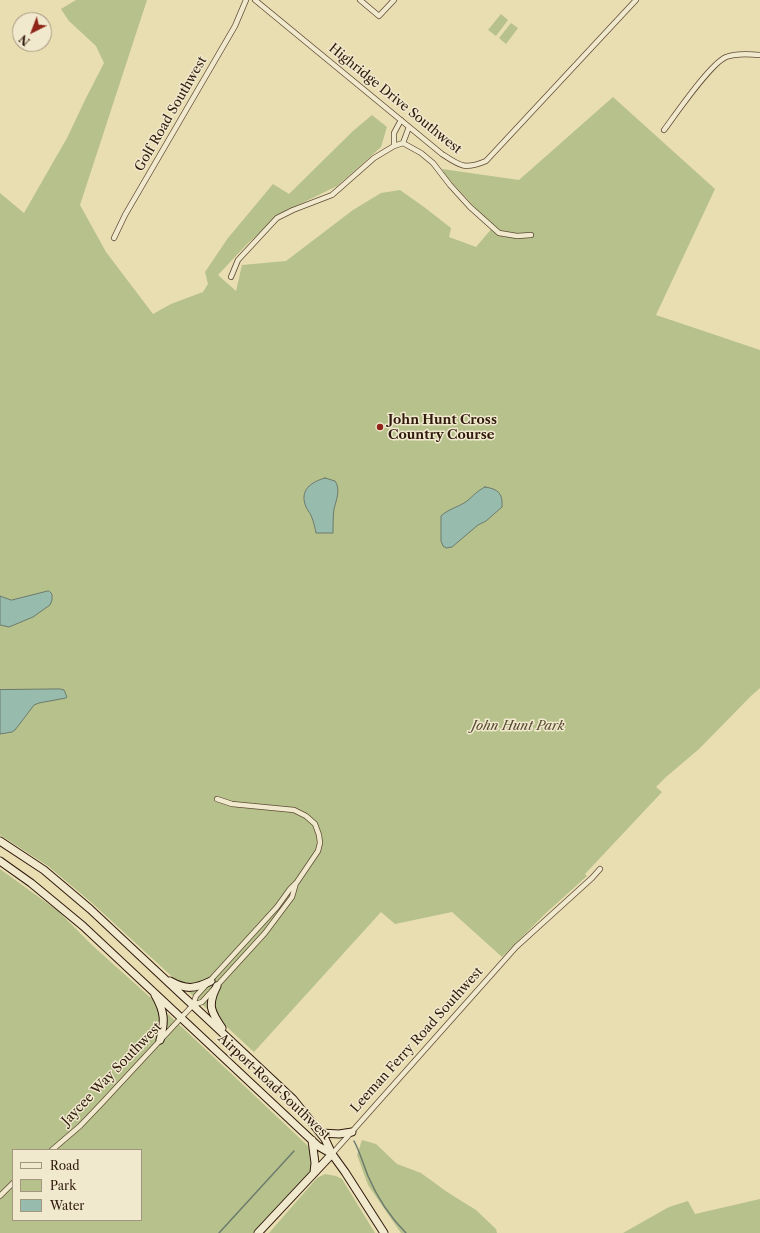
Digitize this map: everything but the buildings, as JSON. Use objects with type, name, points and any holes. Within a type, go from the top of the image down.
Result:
[{"type":"street","name":"Golf Road Southwest","points":[[114,238],[125,215],[235,26],[246,0]]},
{"type":"street","name":"Highridge Drive Southwest","points":[[255,0],[442,154],[458,165],[473,167],[486,161],[636,0]]},
{"type":"street","points":[[360,0],[379,16],[394,0]]},
{"type":"street","points":[[664,130],[711,68],[726,57],[747,54],[760,55]]},
{"type":"street","points":[[394,146],[394,133],[401,120]]},
{"type":"street","points":[[403,143],[409,127]]},
{"type":"street","points":[[232,278],[238,260],[277,218],[293,210],[332,195],[374,158],[394,146],[403,143],[421,153],[433,163],[470,207],[499,233],[517,236],[531,235]]},
{"type":"street","points":[[192,1005],[196,996],[262,924],[297,882],[318,851],[320,843],[319,834],[315,824],[306,816],[294,810],[232,804],[217,799]]},
{"type":"street","name":"Airport Road Southwest","points":[[0,841],[44,870],[90,908],[229,1038],[293,1099],[321,1133],[332,1154]]},
{"type":"street","name":"Airport Road Southwest","points":[[0,861],[31,883],[83,926],[318,1146],[332,1154]]},
{"type":"street","name":"Leeman Ferry Road Southwest","points":[[258,1233],[352,1132],[516,947],[600,869]]},
{"type":"street","points":[[192,1005],[202,1002],[266,933],[292,897],[297,882]]},
{"type":"street","points":[[161,976],[181,986],[190,988],[211,981]]},
{"type":"street","points":[[217,986],[213,994],[211,1009],[229,1038]]},
{"type":"street","points":[[150,988],[162,1009],[164,1020],[160,1040]]},
{"type":"street","name":"Jaycee Way Southwest","points":[[53,1149],[101,1104],[192,1005]]},
{"type":"street","points":[[321,1133],[339,1134],[352,1132]]},
{"type":"street","points":[[312,1140],[315,1163],[314,1173]]},
{"type":"street","points":[[332,1154],[384,1233]]},
{"type":"street","points":[[0,1196],[12,1184]]},
{"type":"green space","name":"John Hunt Park","points":[[76,0],[147,0],[80,205],[106,252],[153,314],[171,304],[203,292],[208,284],[205,272],[228,238],[273,184],[289,194],[353,131],[372,115],[387,127],[381,147],[337,186],[294,207],[275,220],[248,243],[218,275],[236,291],[242,265],[286,261],[353,210],[381,193],[400,190],[451,228],[449,237],[476,247],[493,227],[447,177],[442,169],[519,180],[613,97],[715,189],[656,315],[760,350],[760,688],[699,749],[656,787],[662,792],[585,874],[587,876],[546,913],[502,957],[452,912],[395,924],[381,912],[254,1052],[92,903],[48,866],[0,835],[0,193],[24,213],[67,138],[104,63],[96,46],[69,21],[61,9]]},
{"type":"green space","points":[[501,14],[508,20],[496,36],[488,30]]},
{"type":"green space","points":[[511,23],[518,28],[506,44],[499,38]]},
{"type":"green space","points":[[0,869],[58,911],[93,946],[151,998],[308,1146],[312,1159],[309,1173],[255,1233],[0,1233]]},
{"type":"green space","points":[[362,1140],[376,1144],[397,1164],[421,1173],[447,1192],[476,1210],[496,1229],[497,1233],[401,1233],[368,1185],[357,1155]]},
{"type":"green space","points":[[325,1174],[342,1179],[375,1233],[269,1233],[317,1178]]},
{"type":"green space","points":[[760,1199],[760,1233],[623,1233],[669,1207],[688,1201],[695,1214]]},
{"type":"water","points":[[325,478],[335,481],[338,488],[338,495],[334,509],[333,533],[316,533],[312,517],[304,501],[304,496],[305,491],[311,484]]},
{"type":"water","points":[[485,487],[499,492],[502,498],[502,507],[452,547],[446,548],[443,546],[441,541],[441,516],[464,503]]},
{"type":"water","points":[[49,591],[52,594],[50,605],[33,617],[9,627],[0,625],[0,596],[11,600]]},
{"type":"water","points":[[0,690],[64,690],[67,697],[66,698],[34,705],[15,730],[0,734]]},
{"type":"waterway","points":[[354,1141],[375,1192],[389,1213],[406,1233]]},
{"type":"waterway","points":[[219,1233],[294,1151]]},
{"type":"place","name":"John Hunt Cross Country Course","points":[[380,427]]}]
